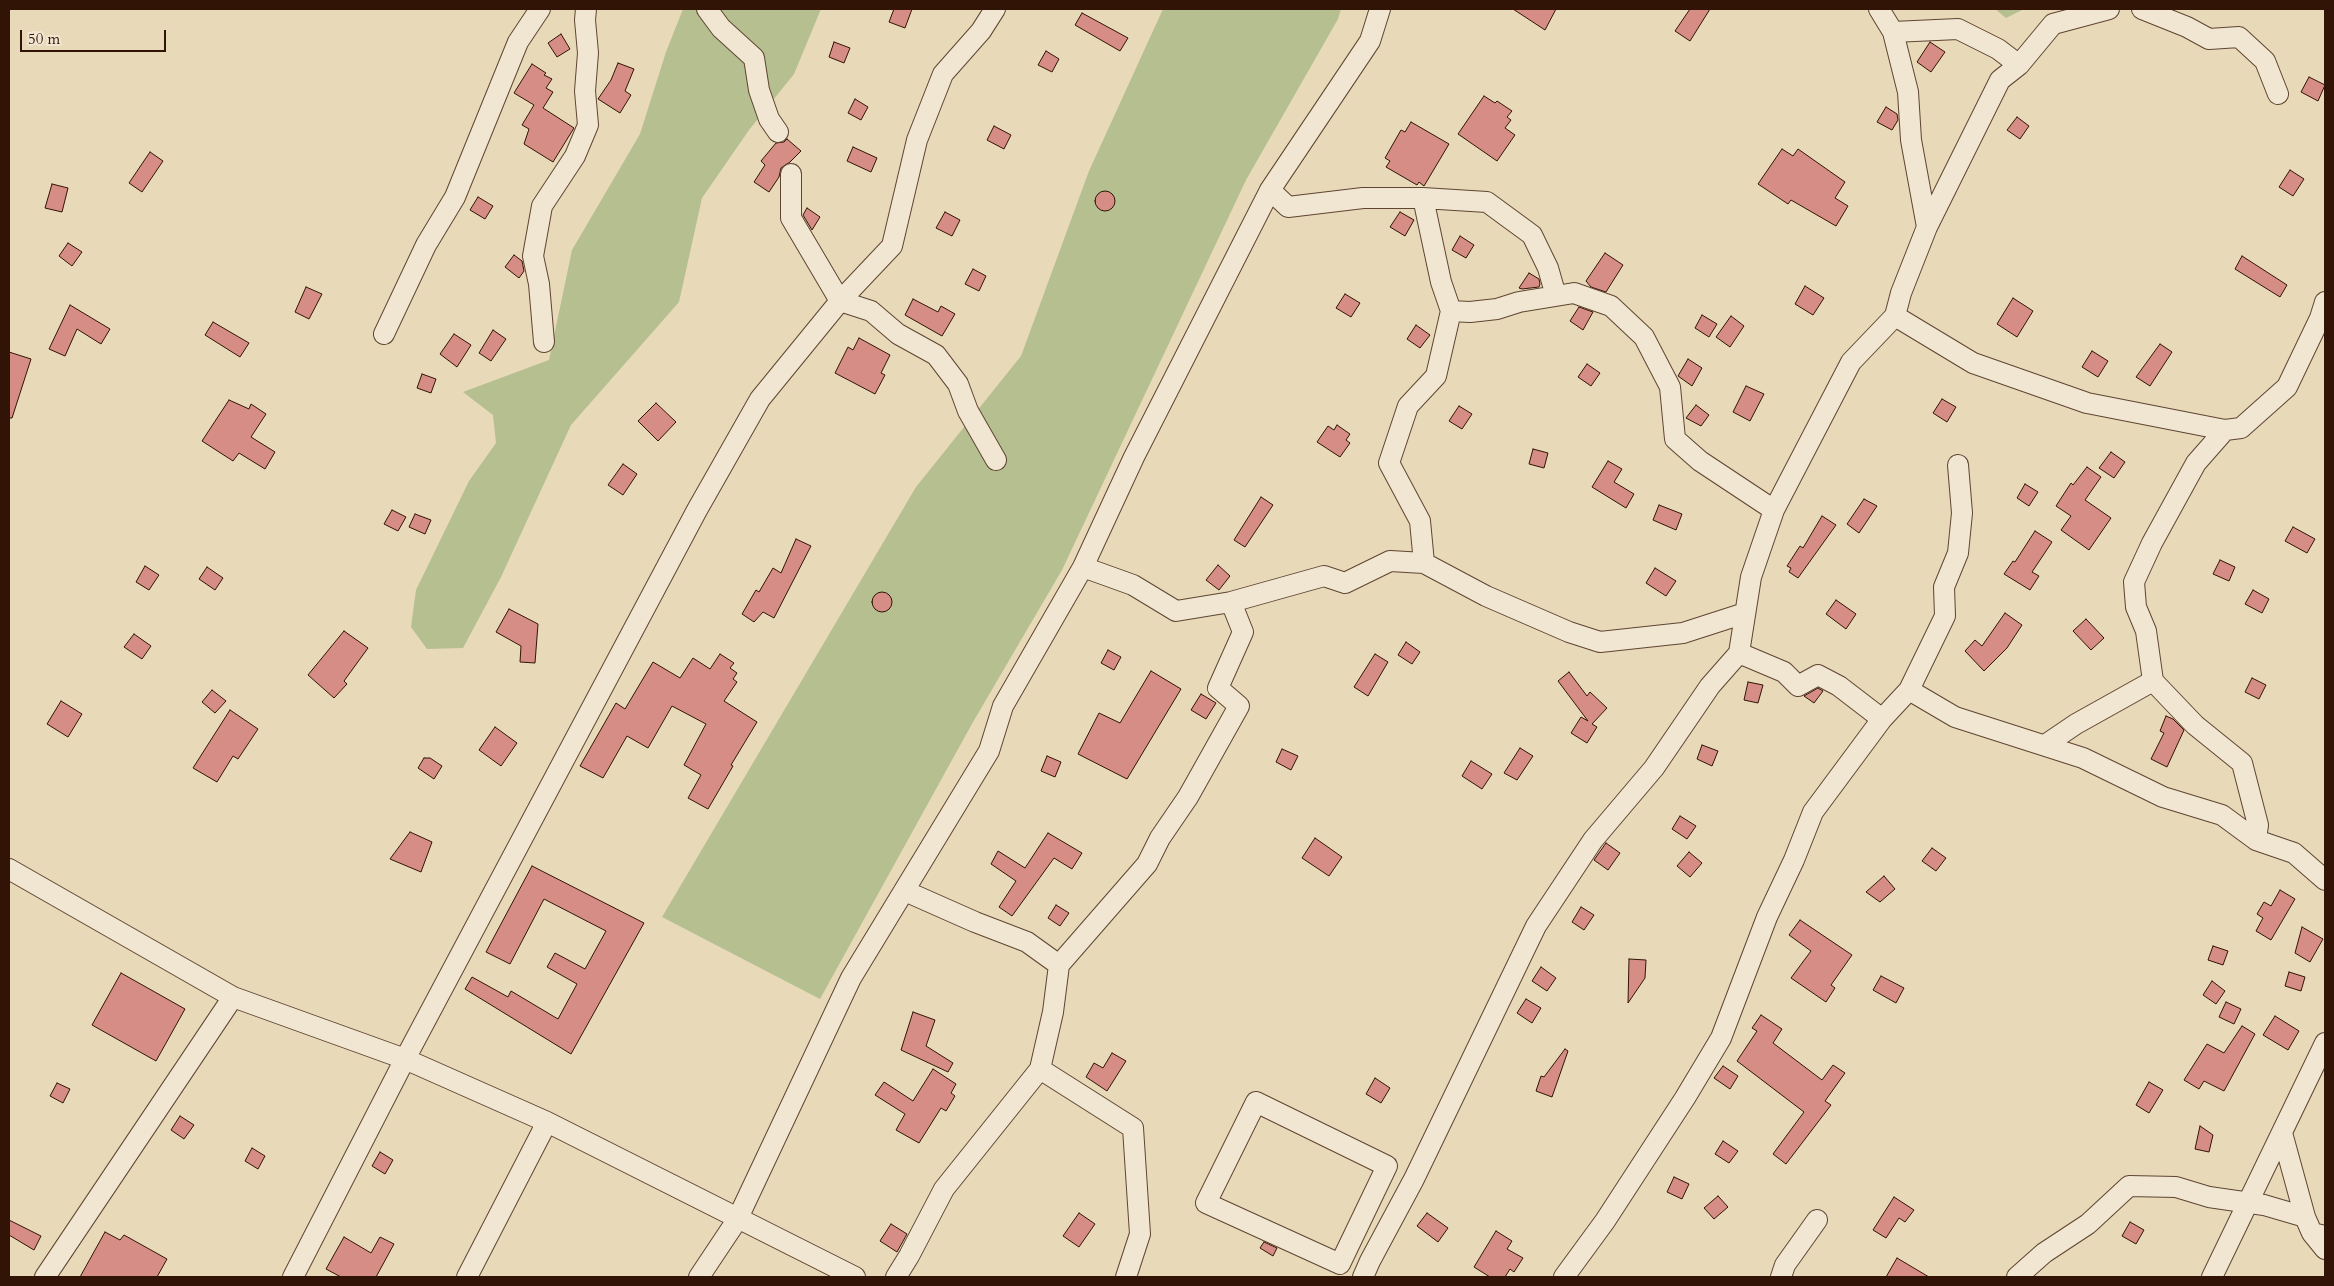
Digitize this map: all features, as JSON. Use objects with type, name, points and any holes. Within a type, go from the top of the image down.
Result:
[{"type":"street","points":[[384,334],[426,245],[455,196],[518,42],[540,9]]},
{"type":"street","points":[[544,342],[539,284],[533,256],[542,206],[575,156],[588,125],[585,91],[588,53],[586,9]]},
{"type":"street","points":[[707,9],[722,28],[754,58],[759,90],[768,119],[778,132]]},
{"type":"street","points":[[294,1277],[405,1059],[698,510],[760,399],[840,301],[892,246],[917,140],[943,74],[980,31],[995,9]]},
{"type":"street","points":[[699,1277],[737,1220],[852,978],[989,752],[1003,706],[1083,567],[1134,457],[1270,190],[1370,40],[1380,9]]},
{"type":"street","points":[[1879,9],[1893,32],[1908,92],[1911,140],[1927,227]]},
{"type":"street","points":[[1363,1277],[1414,1179],[1536,926],[1593,840],[1654,768],[1710,686],[1739,652],[1751,577],[1774,510],[1851,362],[1895,316],[1901,293],[1927,227],[2000,80],[2019,65],[2053,24],[2108,9]]},
{"type":"street","points":[[2142,9],[2187,27],[2209,39],[2239,37],[2265,62],[2278,94]]},
{"type":"street","points":[[1893,32],[1958,29],[1998,49],[2019,65]]},
{"type":"street","points":[[791,174],[791,218],[840,301],[871,311],[898,334],[936,355],[958,384],[968,411],[996,460]]},
{"type":"street","points":[[1270,190],[1288,207],[1363,198],[1423,198],[1487,202],[1532,234],[1548,268],[1556,296]]},
{"type":"street","points":[[1423,198],[1441,282],[1451,311],[1436,376],[1408,406],[1389,463],[1420,521],[1424,563]]},
{"type":"street","points":[[1451,311],[1470,312],[1497,309],[1519,302],[1574,293],[1611,306],[1644,337],[1670,387],[1675,438],[1700,461],[1774,510]]},
{"type":"street","points":[[1895,316],[1972,363],[2087,403],[2225,430],[2241,428],[2287,387],[2320,318],[2325,302]]},
{"type":"street","points":[[2225,430],[2196,463],[2152,543],[2134,582],[2136,607],[2146,631],[2153,680],[2195,725],[2242,763],[2258,825],[2256,840]]},
{"type":"street","points":[[1564,1277],[1605,1220],[1675,1114],[1721,1038],[1767,917],[1794,860],[1813,812],[1882,719],[1909,690],[1945,616],[1944,587],[1958,553],[1962,513],[1958,465]]},
{"type":"street","points":[[1083,567],[1133,585],[1176,610],[1230,602],[1324,576],[1345,582],[1390,561],[1424,563],[1486,596],[1570,632],[1600,642],[1683,633],[1745,613]]},
{"type":"street","points":[[896,1277],[944,1189],[1040,1069],[1053,1012],[1059,965],[1147,864],[1160,838],[1188,797],[1239,706],[1218,688],[1243,632],[1230,602]]},
{"type":"street","points":[[1739,652],[1784,672],[1798,686],[1818,675],[1839,686],[1882,719]]},
{"type":"street","points":[[2045,745],[2076,724],[2153,680]]},
{"type":"street","points":[[1909,690],[1955,716],[2083,758],[2163,797],[2222,815],[2256,840],[2294,852],[2325,880]]},
{"type":"street","points":[[9,869],[233,997],[405,1059],[547,1122],[737,1220],[855,1277]]},
{"type":"street","points":[[905,891],[975,922],[1027,942],[1059,965]]},
{"type":"street","points":[[45,1277],[233,997]]},
{"type":"street","points":[[2212,1277],[2325,1043]]},
{"type":"street","points":[[1040,1069],[1133,1128],[1140,1234],[1126,1277]]},
{"type":"street","points":[[1256,1102],[1386,1166],[1340,1264],[1206,1203],[1256,1102]]},
{"type":"street","points":[[468,1277],[547,1122]]},
{"type":"street","points":[[2282,1133],[2314,1229],[2325,1249]]},
{"type":"street","points":[[2017,1277],[2044,1253],[2088,1224],[2130,1186],[2176,1187],[2209,1198],[2264,1205],[2314,1229]]},
{"type":"street","points":[[1781,1277],[1785,1265],[1817,1220]]},
{"type":"green space","points":[[683,9],[821,9],[794,74],[749,130],[702,198],[679,302],[571,425],[501,577],[463,648],[427,649],[411,627],[416,590],[469,481],[496,443],[493,415],[463,392],[549,360],[572,250],[640,134],[666,52]]},
{"type":"green space","points":[[1163,9],[1341,9],[1338,19],[1246,180],[1062,570],[973,722],[820,999],[662,917],[916,487],[1021,356],[1089,171]]},
{"type":"green space","points":[[1995,9],[2024,9],[2006,18]]},
{"type":"building","points":[[894,9],[912,9],[905,28],[889,22]]},
{"type":"building","points":[[1513,9],[1556,9],[1545,30]]},
{"type":"building","points":[[1690,9],[1710,9],[1690,41],[1675,31]]},
{"type":"building","points":[[1082,13],[1128,38],[1120,51],[1075,25]]},
{"type":"building","points":[[561,34],[570,49],[557,57],[548,43]]},
{"type":"building","points":[[834,42],[850,48],[844,63],[829,57]]},
{"type":"building","points":[[1930,42],[1945,52],[1931,72],[1917,62]]},
{"type":"building","points":[[1046,51],[1059,59],[1052,72],[1038,65]]},
{"type":"building","points":[[618,63],[634,69],[625,91],[631,95],[620,113],[598,99],[611,80]]},
{"type":"building","points":[[532,64],[546,73],[544,75],[552,79],[546,88],[553,92],[543,108],[574,128],[553,162],[524,144],[529,129],[522,125],[534,105],[514,93]]},
{"type":"building","points":[[2309,77],[2325,85],[2318,101],[2301,92]]},
{"type":"building","points":[[1484,96],[1495,103],[1497,101],[1512,111],[1507,117],[1511,120],[1505,128],[1515,135],[1497,161],[1458,134]]},
{"type":"building","points":[[855,99],[868,107],[861,120],[848,113]]},
{"type":"building","points":[[1886,107],[1897,114],[1898,120],[1892,130],[1877,122]]},
{"type":"building","points":[[2017,117],[2029,126],[2020,139],[2007,130]]},
{"type":"building","points":[[1411,122],[1449,144],[1424,186],[1419,182],[1417,185],[1386,167],[1390,161],[1385,158],[1401,130],[1405,132]]},
{"type":"building","points":[[994,126],[1011,135],[1004,149],[987,140]]},
{"type":"building","points":[[787,139],[801,151],[781,168],[779,177],[769,192],[754,182],[765,165],[761,161],[776,143],[784,142]]},
{"type":"building","points":[[853,147],[877,158],[871,172],[847,161]]},
{"type":"building","points":[[1782,149],[1793,156],[1798,149],[1845,182],[1835,198],[1848,206],[1836,226],[1791,200],[1788,204],[1758,184]]},
{"type":"building","points":[[150,152],[163,161],[142,192],[129,183]]},
{"type":"building","points":[[2290,170],[2304,179],[2293,196],[2279,187]]},
{"type":"building","points":[[52,184],[68,188],[62,212],[45,208]]},
{"type":"building","points":[[1105,191],[1112,194],[1115,201],[1112,208],[1105,211],[1098,208],[1095,201],[1098,194]]},
{"type":"building","points":[[478,197],[493,206],[485,219],[470,210]]},
{"type":"building","points":[[807,208],[820,217],[812,230],[803,215]]},
{"type":"building","points":[[945,212],[960,220],[952,236],[936,228]]},
{"type":"building","points":[[1400,212],[1414,220],[1405,236],[1390,227]]},
{"type":"building","points":[[1460,236],[1474,245],[1466,258],[1452,250]]},
{"type":"building","points":[[68,243],[82,252],[72,266],[59,256]]},
{"type":"building","points":[[1605,253],[1623,265],[1606,292],[1591,287],[1586,281]]},
{"type":"building","points":[[514,255],[522,261],[524,271],[519,278],[505,267]]},
{"type":"building","points":[[2242,256],[2287,285],[2280,297],[2235,269]]},
{"type":"building","points":[[973,269],[986,276],[979,291],[965,284]]},
{"type":"building","points":[[1529,273],[1539,279],[1539,287],[1519,288]]},
{"type":"building","points":[[1805,286],[1824,298],[1813,315],[1795,304]]},
{"type":"building","points":[[306,287],[322,294],[309,319],[295,312]]},
{"type":"building","points":[[1345,294],[1360,303],[1351,317],[1336,308]]},
{"type":"building","points":[[2013,298],[2033,311],[2017,337],[1997,324]]},
{"type":"building","points":[[913,299],[938,312],[941,306],[955,314],[942,336],[905,315]]},
{"type":"building","points":[[70,305],[110,329],[101,344],[77,329],[65,356],[49,349]]},
{"type":"building","points":[[1579,307],[1593,312],[1583,330],[1570,321]]},
{"type":"building","points":[[1702,315],[1717,324],[1709,337],[1695,328]]},
{"type":"building","points":[[1731,316],[1744,326],[1730,347],[1716,337]]},
{"type":"building","points":[[213,322],[249,343],[240,357],[205,335]]},
{"type":"building","points":[[1416,325],[1430,335],[1420,348],[1407,339]]},
{"type":"building","points":[[493,330],[506,339],[491,361],[479,353]]},
{"type":"building","points":[[454,334],[471,345],[457,367],[440,354]]},
{"type":"building","points":[[859,338],[890,355],[881,373],[885,375],[875,394],[835,373],[848,347],[853,350]]},
{"type":"building","points":[[2160,344],[2172,352],[2150,386],[2136,377]]},
{"type":"building","points":[[2092,351],[2108,361],[2098,377],[2082,367]]},
{"type":"building","points":[[9,352],[31,359],[12,418],[9,418]]},
{"type":"building","points":[[1688,359],[1702,368],[1692,386],[1678,376]]},
{"type":"building","points":[[1587,364],[1600,373],[1591,386],[1578,377]]},
{"type":"building","points":[[422,374],[436,379],[431,393],[417,388]]},
{"type":"building","points":[[1746,386],[1764,394],[1750,421],[1733,412]]},
{"type":"building","points":[[1942,399],[1956,407],[1947,422],[1933,413]]},
{"type":"building","points":[[229,400],[249,409],[251,404],[266,414],[251,437],[275,452],[265,469],[239,453],[233,461],[202,441]]},
{"type":"building","points":[[656,403],[676,422],[658,441],[638,421]]},
{"type":"building","points":[[1696,405],[1709,415],[1701,426],[1686,418]]},
{"type":"building","points":[[1459,406],[1472,414],[1462,429],[1449,421]]},
{"type":"building","points":[[1337,425],[1350,434],[1346,440],[1350,443],[1340,457],[1317,442],[1328,426],[1334,430]]},
{"type":"building","points":[[1533,449],[1548,453],[1544,468],[1529,464]]},
{"type":"building","points":[[2111,452],[2125,462],[2114,478],[2099,468]]},
{"type":"building","points":[[1608,461],[1622,469],[1614,482],[1634,494],[1626,508],[1592,487]]},
{"type":"building","points":[[623,464],[637,474],[623,495],[608,485]]},
{"type":"building","points":[[2087,467],[2101,477],[2085,500],[2111,518],[2089,550],[2061,530],[2071,516],[2056,506],[2071,483],[2073,485]]},
{"type":"building","points":[[2025,484],[2038,492],[2029,506],[2017,498]]},
{"type":"building","points":[[1261,497],[1273,505],[1245,547],[1234,540]]},
{"type":"building","points":[[1864,499],[1877,506],[1859,533],[1847,524]]},
{"type":"building","points":[[1659,505],[1682,514],[1676,530],[1653,520]]},
{"type":"building","points":[[392,510],[406,517],[398,531],[384,524]]},
{"type":"building","points":[[415,514],[431,520],[425,534],[409,527]]},
{"type":"building","points":[[1822,516],[1836,525],[1798,578],[1789,572],[1791,568],[1787,566],[1800,546],[1803,548]]},
{"type":"building","points":[[2293,527],[2315,539],[2307,553],[2285,541]]},
{"type":"building","points":[[2035,531],[2052,542],[2032,572],[2039,576],[2030,590],[2004,574],[2013,561],[2015,562]]},
{"type":"building","points":[[796,539],[811,546],[774,618],[763,612],[754,622],[742,614],[756,590],[759,592],[773,568],[781,573]]},
{"type":"building","points":[[2220,560],[2235,567],[2229,581],[2213,574]]},
{"type":"building","points":[[1218,565],[1230,576],[1219,590],[1206,580]]},
{"type":"building","points":[[145,566],[159,575],[149,590],[136,582]]},
{"type":"building","points":[[207,567],[223,578],[215,590],[199,579]]},
{"type":"building","points":[[1655,568],[1676,581],[1666,596],[1646,583]]},
{"type":"building","points":[[2253,590],[2269,599],[2262,613],[2245,604]]},
{"type":"building","points":[[882,592],[889,595],[892,602],[889,609],[882,612],[875,609],[872,602],[875,595]]},
{"type":"building","points":[[1836,600],[1856,614],[1846,629],[1826,614]]},
{"type":"building","points":[[509,609],[538,624],[535,663],[520,662],[521,646],[496,632]]},
{"type":"building","points":[[2005,613],[2022,625],[2007,648],[1984,671],[1965,651],[1975,640],[1982,646]]},
{"type":"building","points":[[2086,619],[2104,638],[2091,650],[2073,631]]},
{"type":"building","points":[[344,631],[368,648],[344,681],[347,684],[334,698],[308,675]]},
{"type":"building","points":[[134,634],[151,646],[142,659],[124,647]]},
{"type":"building","points":[[1406,642],[1420,652],[1412,664],[1398,655]]},
{"type":"building","points":[[1108,650],[1121,657],[1114,670],[1101,663]]},
{"type":"building","points":[[720,654],[734,663],[730,668],[737,673],[733,679],[737,682],[724,701],[757,722],[731,765],[733,766],[708,809],[688,798],[701,775],[684,765],[706,724],[672,706],[648,748],[627,736],[603,778],[580,766],[616,703],[625,709],[653,662],[680,678],[693,658],[710,669]]},
{"type":"building","points":[[1375,654],[1388,662],[1368,696],[1354,687]]},
{"type":"building","points":[[1151,671],[1181,689],[1127,779],[1078,754],[1099,713],[1120,723]]},
{"type":"building","points":[[1569,672],[1587,696],[1590,692],[1607,708],[1592,724],[1597,727],[1587,743],[1571,733],[1581,717],[1588,721],[1558,681]]},
{"type":"building","points":[[2252,678],[2266,685],[2259,699],[2245,692]]},
{"type":"building","points":[[1748,682],[1763,685],[1758,703],[1744,700]]},
{"type":"building","points":[[1818,688],[1823,691],[1814,703],[1804,696]]},
{"type":"building","points":[[212,690],[226,701],[215,713],[202,702]]},
{"type":"building","points":[[1201,694],[1216,703],[1206,719],[1191,710]]},
{"type":"building","points":[[61,701],[82,714],[68,737],[47,724]]},
{"type":"building","points":[[230,710],[258,729],[238,759],[233,756],[217,782],[193,768]]},
{"type":"building","points":[[2166,716],[2173,719],[2184,730],[2167,767],[2151,759],[2164,733],[2160,731]]},
{"type":"building","points":[[495,727],[517,743],[501,766],[479,750]]},
{"type":"building","points":[[1702,745],[1718,751],[1712,766],[1697,759]]},
{"type":"building","points":[[1520,748],[1533,756],[1517,780],[1504,773]]},
{"type":"building","points":[[1282,749],[1298,756],[1291,770],[1276,762]]},
{"type":"building","points":[[1047,756],[1061,762],[1055,777],[1041,771]]},
{"type":"building","points":[[424,758],[430,758],[442,766],[434,779],[418,768]]},
{"type":"building","points":[[1471,761],[1492,774],[1482,789],[1462,776]]},
{"type":"building","points":[[1680,816],[1696,826],[1687,839],[1672,829]]},
{"type":"building","points":[[410,832],[432,842],[421,872],[390,859]]},
{"type":"building","points":[[1048,833],[1082,853],[1072,869],[1054,858],[1012,916],[999,907],[1016,881],[991,864],[998,851],[1025,868]]},
{"type":"building","points":[[1315,838],[1342,857],[1329,876],[1302,858]]},
{"type":"building","points":[[1606,843],[1620,853],[1608,870],[1594,860]]},
{"type":"building","points":[[1932,848],[1946,858],[1936,871],[1922,861]]},
{"type":"building","points":[[1689,852],[1702,863],[1690,877],[1677,866]]},
{"type":"building","points":[[532,866],[644,923],[571,1054],[465,989],[472,977],[508,997],[511,991],[558,1019],[577,984],[547,967],[555,953],[585,969],[606,931],[544,899],[510,964],[486,952]]},
{"type":"building","points":[[1884,876],[1895,889],[1880,902],[1866,892]]},
{"type":"building","points":[[2280,890],[2295,899],[2271,940],[2256,931],[2263,918],[2257,914],[2264,902],[2271,906]]},
{"type":"building","points":[[1056,905],[1069,913],[1060,926],[1048,918]]},
{"type":"building","points":[[1581,907],[1594,915],[1584,930],[1572,922]]},
{"type":"building","points":[[1800,920],[1852,955],[1831,985],[1835,988],[1826,1002],[1791,978],[1811,951],[1789,935]]},
{"type":"building","points":[[2302,927],[2323,939],[2310,962],[2295,953]]},
{"type":"building","points":[[2213,946],[2228,951],[2223,965],[2208,960]]},
{"type":"building","points":[[1629,959],[1646,960],[1645,978],[1628,1003]]},
{"type":"building","points":[[1541,967],[1556,978],[1547,991],[1532,981]]},
{"type":"building","points":[[2289,972],[2305,977],[2301,991],[2285,986]]},
{"type":"building","points":[[121,973],[185,1009],[156,1061],[92,1025]]},
{"type":"building","points":[[1881,976],[1904,988],[1896,1003],[1873,990]]},
{"type":"building","points":[[2212,981],[2225,991],[2216,1004],[2203,995]]},
{"type":"building","points":[[1526,999],[1541,1008],[1532,1023],[1517,1013]]},
{"type":"building","points":[[2226,1002],[2241,1009],[2234,1024],[2219,1017]]},
{"type":"building","points":[[913,1012],[935,1020],[926,1046],[953,1063],[948,1072],[901,1050]]},
{"type":"building","points":[[1761,1015],[1782,1029],[1773,1043],[1822,1080],[1833,1065],[1845,1073],[1825,1101],[1831,1105],[1786,1164],[1773,1154],[1804,1112],[1737,1061],[1757,1031],[1752,1028]]},
{"type":"building","points":[[2275,1016],[2299,1031],[2288,1050],[2263,1035]]},
{"type":"building","points":[[2242,1026],[2255,1034],[2224,1091],[2204,1081],[2199,1089],[2184,1080],[2207,1044],[2224,1053]]},
{"type":"building","points":[[1565,1049],[1568,1051],[1552,1097],[1536,1091],[1541,1076],[1544,1077]]},
{"type":"building","points":[[1112,1053],[1126,1061],[1107,1091],[1086,1077],[1094,1063],[1103,1068]]},
{"type":"building","points":[[1723,1066],[1738,1076],[1730,1089],[1714,1078]]},
{"type":"building","points":[[933,1069],[956,1084],[951,1093],[955,1096],[946,1111],[941,1108],[919,1143],[896,1130],[905,1114],[875,1095],[884,1082],[913,1101]]},
{"type":"building","points":[[1375,1078],[1390,1088],[1381,1103],[1366,1094]]},
{"type":"building","points":[[2149,1082],[2163,1090],[2149,1113],[2136,1105]]},
{"type":"building","points":[[57,1083],[70,1089],[63,1103],[50,1096]]},
{"type":"building","points":[[180,1116],[194,1125],[184,1139],[171,1130]]},
{"type":"building","points":[[2200,1126],[2213,1135],[2209,1152],[2195,1149]]},
{"type":"building","points":[[1723,1141],[1738,1151],[1729,1163],[1715,1154]]},
{"type":"building","points":[[252,1148],[265,1156],[258,1169],[245,1161]]},
{"type":"building","points":[[380,1152],[393,1160],[385,1174],[372,1166]]},
{"type":"building","points":[[1674,1177],[1689,1184],[1682,1199],[1667,1192]]},
{"type":"building","points":[[1718,1196],[1728,1207],[1714,1219],[1704,1208]]},
{"type":"building","points":[[1894,1197],[1914,1210],[1905,1222],[1899,1218],[1886,1238],[1873,1230]]},
{"type":"building","points":[[1079,1213],[1095,1224],[1079,1247],[1063,1236]]},
{"type":"building","points":[[1427,1213],[1448,1228],[1438,1242],[1417,1226]]},
{"type":"building","points":[[9,1220],[41,1236],[34,1250],[9,1235]]},
{"type":"building","points":[[2130,1222],[2144,1230],[2136,1244],[2122,1236]]},
{"type":"building","points":[[891,1224],[907,1234],[897,1252],[880,1241]]},
{"type":"building","points":[[1496,1231],[1512,1241],[1507,1249],[1523,1258],[1514,1272],[1510,1269],[1505,1277],[1490,1277],[1474,1267]]},
{"type":"building","points":[[105,1232],[120,1240],[124,1235],[167,1259],[157,1277],[80,1277]]},
{"type":"building","points":[[344,1237],[371,1253],[380,1237],[394,1244],[376,1277],[341,1277],[326,1269]]},
{"type":"building","points":[[1264,1242],[1277,1248],[1273,1256],[1260,1248]]},
{"type":"building","points":[[1897,1258],[1929,1277],[1886,1277]]}]
